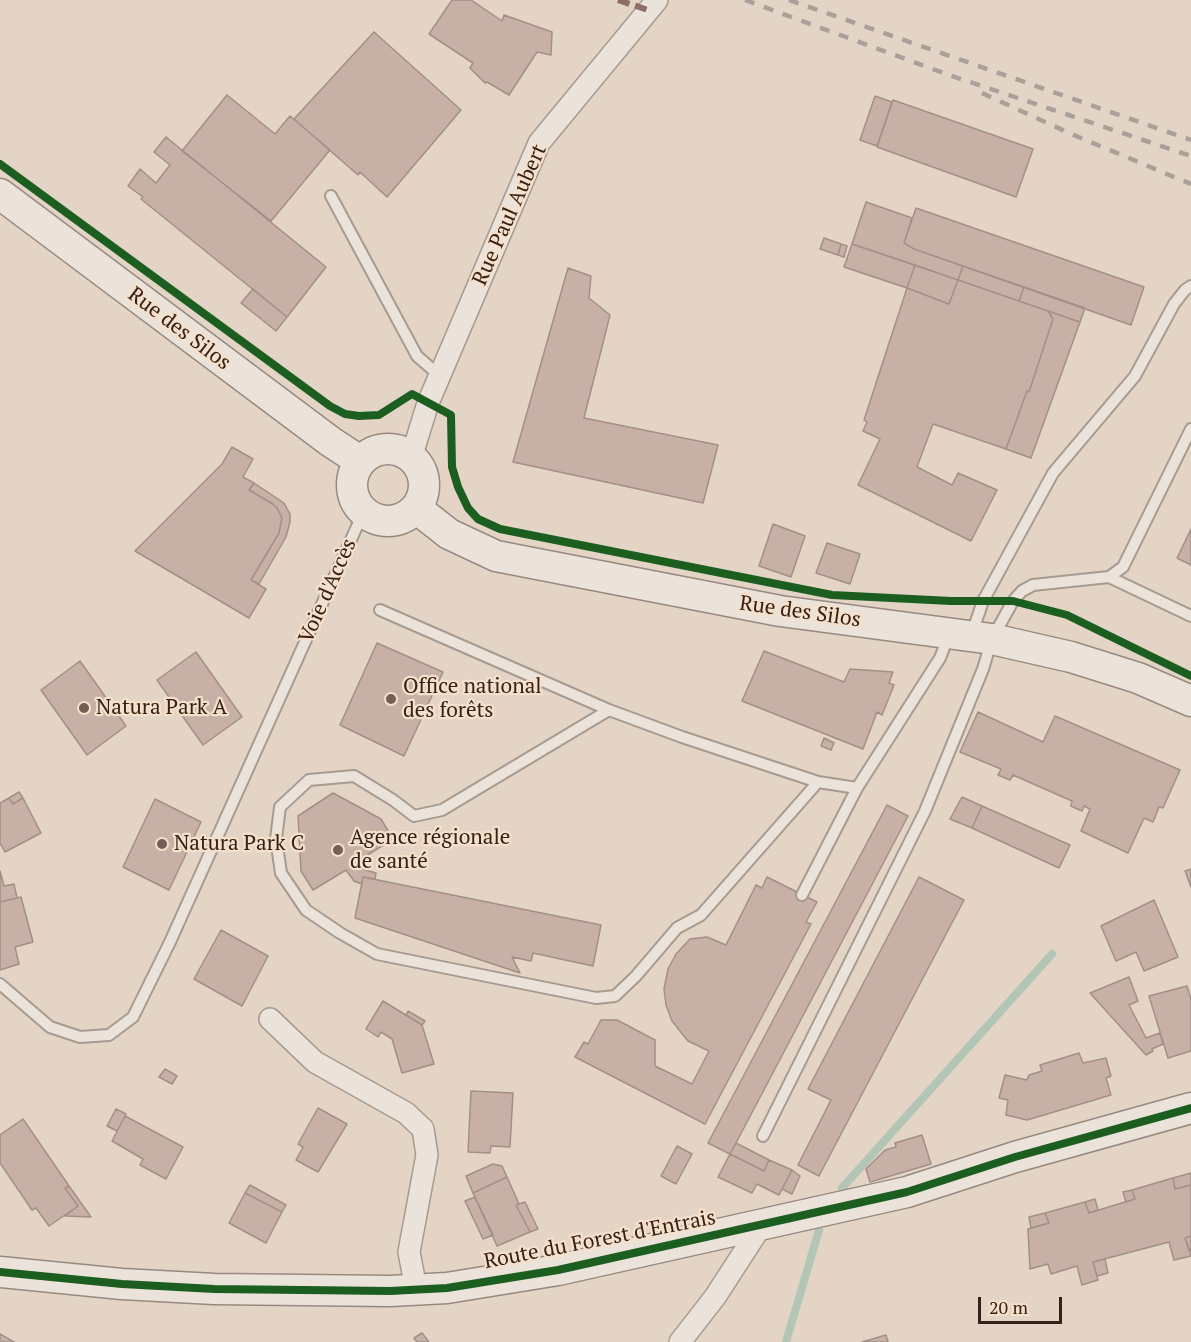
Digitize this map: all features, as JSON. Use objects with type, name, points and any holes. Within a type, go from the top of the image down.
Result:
[{"type":"street","name":"Rue Paul Aubert","points":[[411,458],[428,403],[539,143],[657,0]]},
{"type":"street","name":"Rue des Silos","points":[[0,194],[321,435],[360,461]]},
{"type":"street","points":[[391,449],[411,458],[420,469],[423,482],[422,496],[416,508],[405,517],[391,521],[376,520],[363,513],[355,501],[351,487],[353,473],[360,461],[379,450],[391,449]]},
{"type":"street","name":"Rue des Silos","points":[[416,508],[449,534],[496,556],[780,611],[971,636],[1071,657],[1138,678],[1191,700]]},
{"type":"street","points":[[270,1019],[315,1062],[406,1113],[423,1129],[427,1155],[409,1252],[416,1289]]},
{"type":"street","name":"Route du Forest d'Entrais","points":[[0,1272],[214,1290],[390,1291],[447,1288],[558,1270],[907,1192],[1015,1157],[1191,1108]]},
{"type":"street","points":[[680,1342],[715,1297],[761,1226]]},
{"type":"lane","points":[[331,196],[417,356],[440,376]]},
{"type":"lane","points":[[763,1136],[925,811],[983,669],[971,636],[983,601],[1053,473],[1135,376],[1174,304],[1191,286]]},
{"type":"lane","points":[[802,894],[857,788],[940,658],[971,636],[1022,591],[1033,585],[1110,577],[1123,567],[1191,429]]},
{"type":"lane","name":"Voie d'Accès","points":[[0,984],[50,1027],[80,1037],[109,1035],[133,1017],[170,942],[363,513]]},
{"type":"lane","points":[[1110,577],[1191,616]]},
{"type":"lane","points":[[380,610],[609,710],[818,782],[857,788]]},
{"type":"lane","points":[[609,710],[442,810],[414,816],[354,776],[309,780],[280,807],[276,839],[281,873],[306,910],[377,954],[596,998],[615,996],[636,976],[677,928],[701,915],[818,782]]},
{"type":"building","points":[[452,0],[471,0],[502,21],[504,15],[552,32],[551,55],[537,52],[509,95],[485,83],[470,68],[473,63],[429,34]]},
{"type":"building","points":[[374,32],[461,110],[387,197],[360,172],[358,175],[294,119]]},
{"type":"building","points":[[227,95],[275,134],[290,116],[330,150],[271,221],[182,151]]},
{"type":"building","points":[[875,96],[892,102],[877,146],[860,140]]},
{"type":"building","points":[[893,100],[1033,149],[1016,197],[877,147]]},
{"type":"building","points":[[166,137],[326,267],[287,317],[128,186],[140,169],[156,183],[170,165],[154,152]]},
{"type":"building","points":[[866,202],[912,218],[904,243],[914,249],[963,266],[958,280],[852,244]]},
{"type":"building","points":[[916,208],[1144,287],[1131,325],[914,249],[904,243]]},
{"type":"building","points":[[824,238],[841,244],[838,255],[820,249]]},
{"type":"building","points":[[841,244],[847,246],[844,257],[838,255]]},
{"type":"building","points":[[852,244],[915,265],[907,288],[844,267]]},
{"type":"building","points":[[915,265],[958,280],[949,304],[907,288]]},
{"type":"building","points":[[963,266],[1024,287],[1019,301],[958,280]]},
{"type":"building","points":[[568,268],[591,276],[589,298],[610,315],[584,418],[718,445],[703,503],[513,462]]},
{"type":"building","points":[[958,280],[1048,311],[1053,319],[1029,392],[1027,391],[1006,449],[933,424],[917,467],[952,485],[958,473],[997,490],[971,541],[858,485],[880,439],[863,431],[867,422],[864,420],[907,288],[949,304]]},
{"type":"building","points":[[1024,287],[1085,308],[1080,322],[1019,301]]},
{"type":"building","points":[[253,289],[287,317],[276,331],[241,303]]},
{"type":"building","points":[[1048,311],[1080,322],[1031,458],[1006,449],[1027,391],[1029,392],[1053,319]]},
{"type":"building","points":[[232,447],[253,459],[243,477],[254,483],[249,490],[273,504],[282,518],[279,533],[251,580],[266,589],[249,618],[135,551],[222,464]]},
{"type":"building","points":[[254,483],[284,503],[290,514],[286,537],[259,584],[251,580],[279,533],[282,518],[273,504],[249,490]]},
{"type":"building","points":[[773,524],[805,536],[791,577],[759,566]]},
{"type":"building","points":[[1191,529],[1191,565],[1177,558]]},
{"type":"building","points":[[827,543],[860,554],[850,584],[816,573]]},
{"type":"building","name":"Office national des forêts","points":[[377,643],[443,672],[404,756],[340,725]]},
{"type":"building","points":[[764,651],[844,682],[850,669],[893,672],[889,683],[894,685],[882,715],[877,712],[863,749],[742,701]]},
{"type":"building","points":[[196,652],[242,717],[203,745],[157,680]]},
{"type":"building","name":"Natura Park A","points":[[80,661],[126,726],[87,755],[41,690]]},
{"type":"building","points":[[978,712],[1043,742],[1055,716],[1180,770],[1163,808],[1159,807],[1153,822],[1144,818],[1128,853],[1081,831],[1090,809],[1084,806],[1082,811],[1071,806],[1072,801],[1013,775],[1010,780],[998,775],[1001,769],[960,752]]},
{"type":"building","points":[[824,738],[834,743],[831,750],[821,746]]},
{"type":"building","points":[[19,792],[23,798],[13,804],[9,798]]},
{"type":"building","name":"Agence régionale de santé","points":[[333,793],[381,819],[393,839],[358,861],[365,870],[376,873],[375,879],[363,877],[362,884],[354,881],[346,870],[313,890],[301,871],[298,816]]},
{"type":"building","points":[[962,797],[982,806],[972,828],[950,819]]},
{"type":"building","points":[[9,798],[13,804],[23,798],[41,833],[5,852],[0,843],[0,803]]},
{"type":"building","name":"Natura Park C","points":[[155,799],[201,822],[169,890],[123,867]]},
{"type":"building","points":[[887,805],[908,816],[730,1154],[708,1143]]},
{"type":"building","points":[[982,806],[1070,845],[1059,868],[972,828]]},
{"type":"building","points":[[1191,869],[1191,887],[1185,871]]},
{"type":"building","points":[[0,871],[4,886],[14,884],[17,898],[0,902]]},
{"type":"building","points":[[363,877],[601,925],[593,966],[533,953],[531,961],[512,957],[520,973],[355,918]]},
{"type":"building","points":[[767,877],[817,902],[806,922],[811,924],[705,1124],[575,1057],[584,1042],[588,1044],[601,1020],[617,1020],[655,1040],[655,1066],[692,1084],[709,1051],[688,1041],[672,1021],[666,1005],[664,989],[668,969],[676,954],[690,939],[707,937],[726,945],[756,885],[762,888]]},
{"type":"building","points":[[919,877],[964,900],[819,1176],[798,1165],[831,1100],[808,1089]]},
{"type":"building","points":[[21,897],[33,942],[15,947],[19,964],[0,970],[0,902]]},
{"type":"building","points":[[1154,900],[1178,957],[1144,971],[1136,952],[1116,961],[1101,926]]},
{"type":"building","points":[[221,930],[268,956],[242,1006],[194,979]]},
{"type":"building","points":[[1129,977],[1138,1001],[1129,1005],[1146,1038],[1160,1033],[1163,1044],[1146,1055],[1090,993]]},
{"type":"building","points":[[1187,986],[1191,999],[1191,1051],[1168,1058],[1149,996]]},
{"type":"building","points":[[383,1001],[422,1025],[434,1064],[402,1073],[392,1039],[381,1032],[378,1037],[366,1029]]},
{"type":"building","points":[[408,1011],[425,1021],[422,1025],[406,1015]]},
{"type":"building","points":[[1079,1053],[1083,1063],[1106,1058],[1111,1076],[1106,1078],[1111,1095],[1027,1120],[1006,1115],[1008,1100],[999,1098],[1005,1075],[1027,1080],[1029,1075],[1042,1071],[1040,1065]]},
{"type":"building","points":[[165,1069],[177,1076],[172,1084],[159,1077]]},
{"type":"building","points":[[471,1091],[513,1093],[510,1147],[491,1146],[490,1153],[468,1152]]},
{"type":"building","points":[[318,1108],[347,1124],[318,1172],[296,1160],[303,1147],[298,1144]]},
{"type":"building","points":[[116,1109],[126,1114],[117,1131],[107,1126]]},
{"type":"building","points":[[125,1116],[183,1147],[166,1179],[140,1165],[143,1159],[112,1141]]},
{"type":"building","points":[[23,1119],[69,1186],[65,1188],[78,1206],[49,1226],[36,1208],[32,1210],[0,1163],[0,1135]]},
{"type":"building","points":[[922,1135],[931,1164],[870,1182],[866,1169],[885,1150],[896,1147],[895,1143]]},
{"type":"building","points":[[736,1143],[769,1160],[764,1171],[730,1154]]},
{"type":"building","points":[[677,1146],[692,1154],[676,1184],[661,1176]]},
{"type":"building","points":[[730,1154],[764,1171],[769,1160],[792,1170],[779,1195],[757,1184],[752,1193],[718,1177]]},
{"type":"building","points":[[493,1164],[502,1166],[507,1177],[473,1193],[466,1176]]},
{"type":"building","points":[[792,1170],[800,1176],[792,1194],[782,1189]]},
{"type":"building","points":[[1191,1173],[1191,1185],[1175,1189],[1173,1178]]},
{"type":"building","points":[[507,1177],[519,1204],[516,1205],[530,1232],[497,1246],[473,1193]]},
{"type":"building","points":[[1173,1178],[1175,1189],[1191,1185],[1191,1236],[1185,1238],[1191,1256],[1174,1260],[1169,1242],[1093,1262],[1098,1280],[1082,1285],[1077,1266],[1051,1274],[1048,1264],[1030,1269],[1028,1229],[1049,1223],[1045,1213],[1085,1202],[1089,1213],[1135,1199],[1132,1190]]},
{"type":"building","points":[[250,1185],[286,1205],[282,1212],[245,1193]]},
{"type":"building","points":[[69,1186],[91,1217],[65,1216],[78,1206],[65,1188]]},
{"type":"building","points":[[1132,1190],[1135,1199],[1126,1202],[1123,1192]]},
{"type":"building","points":[[245,1193],[282,1212],[266,1243],[229,1223]]},
{"type":"building","points":[[475,1197],[493,1235],[483,1239],[465,1201]]},
{"type":"building","points":[[1095,1199],[1098,1210],[1089,1213],[1085,1202]]},
{"type":"building","points":[[525,1202],[538,1229],[530,1232],[516,1205]]},
{"type":"building","points":[[1045,1213],[1049,1223],[1031,1228],[1029,1217]]},
{"type":"building","points":[[1191,1236],[1191,1251],[1190,1251],[1185,1238]]},
{"type":"building","points":[[1105,1259],[1108,1273],[1097,1276],[1093,1262]]},
{"type":"building","points":[[422,1333],[429,1342],[417,1342],[414,1338]]},
{"type":"building","points":[[0,1334],[14,1342],[0,1342]]},
{"type":"building","points":[[886,1335],[888,1342],[862,1342]]},
{"type":"waterway","points":[[842,1188],[1052,954]]},
{"type":"waterway","points":[[786,1342],[819,1230]]},
{"type":"railway","points":[[745,0],[949,75],[1191,156]]},
{"type":"railway","points":[[789,0],[1191,140]]},
{"type":"railway","points":[[982,93],[1069,133],[1191,184]]},
{"type":"marked path","points":[[618,0],[648,10]]},
{"type":"cycle path","points":[[0,164],[330,406],[345,414],[379,415],[412,394],[451,415],[452,467],[458,487],[468,508],[478,519],[500,529],[832,595],[951,601],[1013,601],[1067,615],[1191,676]]},
{"type":"cycle path","points":[[0,1272],[122,1284],[214,1289],[390,1291],[447,1288],[558,1270],[907,1192],[1015,1157],[1191,1108]]},
{"type":"place","name":"Office national des forêts","points":[[391,699]]},
{"type":"place","name":"Natura Park A","points":[[84,708]]},
{"type":"place","name":"Natura Park C","points":[[162,844]]},
{"type":"place","name":"Agence régionale de santé","points":[[338,850]]}]
